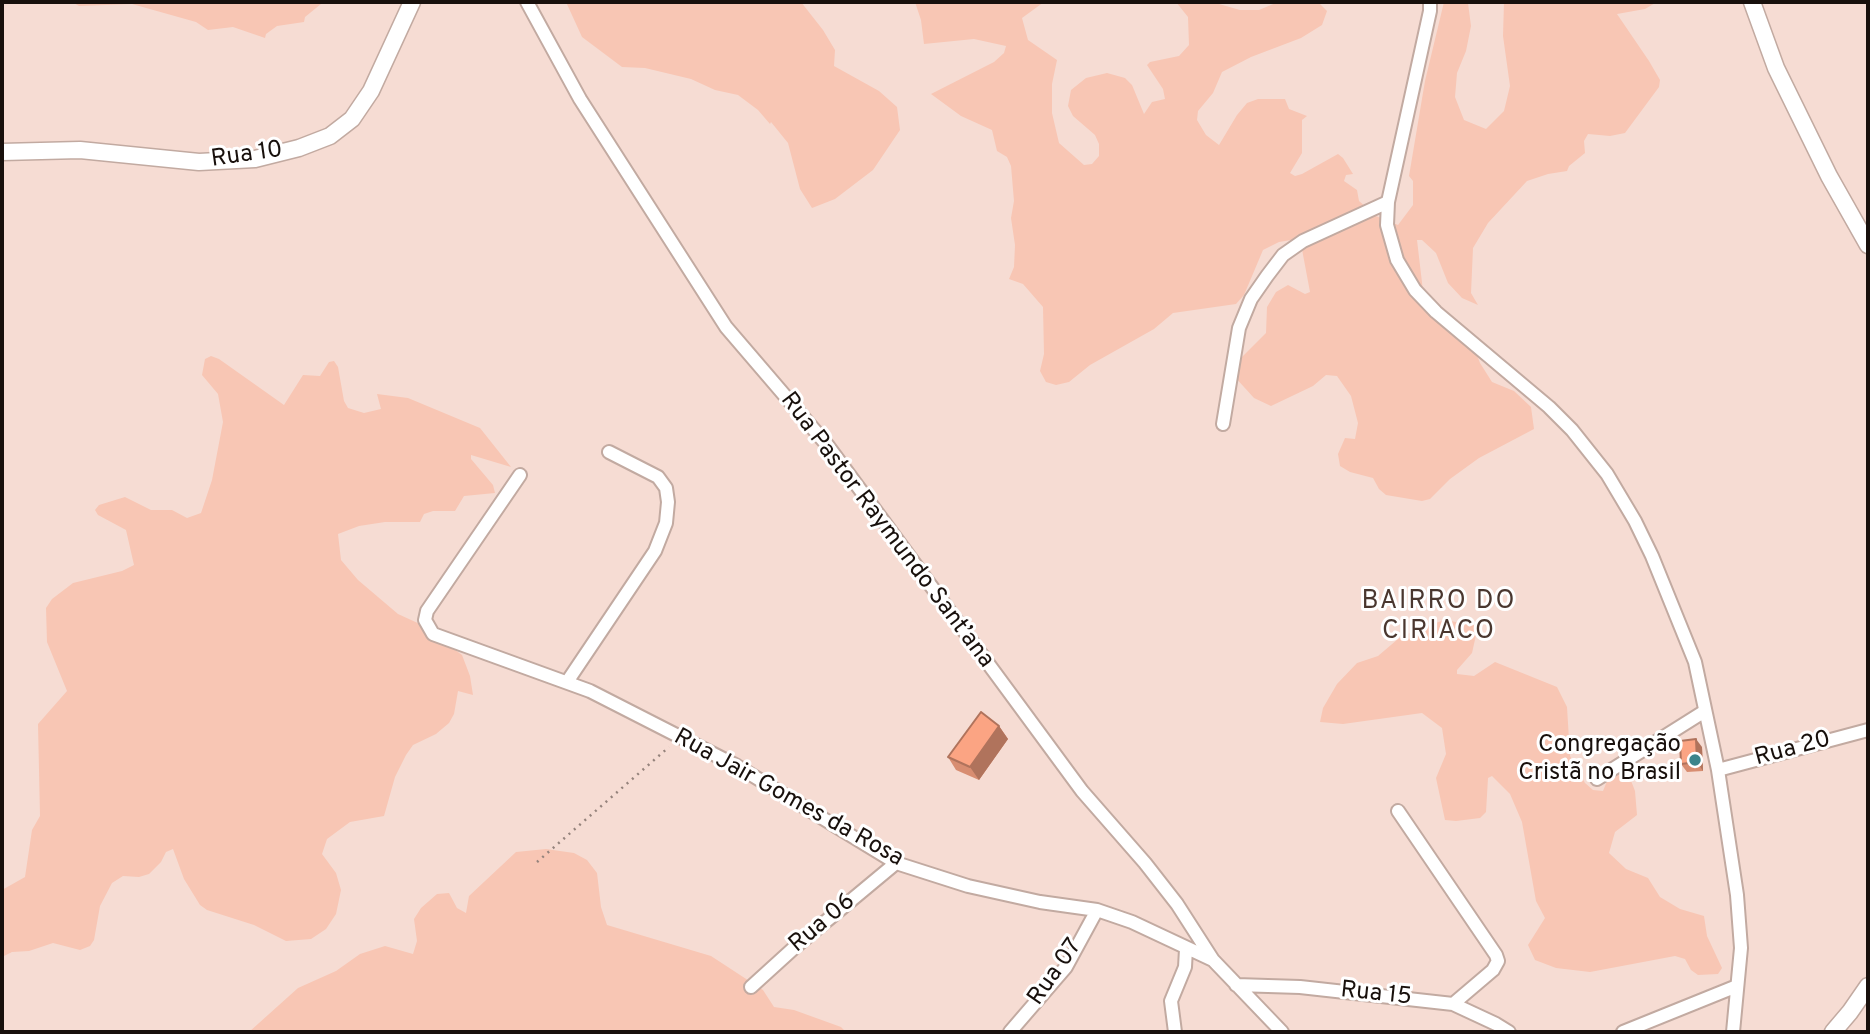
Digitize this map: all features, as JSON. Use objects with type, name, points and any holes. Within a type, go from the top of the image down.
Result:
[{"type":"street","name":"Rua 10","points":[[2,152],[80,150],[199,162],[255,159],[299,148],[330,136],[352,119],[371,91],[412,2]]},
{"type":"street","name":"Rua Pastor Raymundo Sant’ana","points":[[527,2],[580,99],[726,327],[828,446],[1082,791],[1177,904],[1213,960],[1282,1032]]},
{"type":"street","points":[[1430,2],[1388,202],[1387,225],[1397,260],[1415,290],[1436,312],[1549,407],[1572,430],[1607,474],[1652,556],[1695,662],[1718,771],[1737,895],[1741,948],[1733,1032]]},
{"type":"street","points":[[1752,2],[1776,68],[1829,176],[1868,245]]},
{"type":"street","points":[[1223,424],[1239,328],[1251,299],[1267,276],[1283,256],[1303,241],[1388,202]]},
{"type":"street","points":[[567,682],[655,551],[666,523],[666,488],[658,477],[609,452]]},
{"type":"street","name":"Rua Jair Gomes da Rosa","points":[[520,475],[427,611],[425,620],[433,634],[567,682],[680,737],[737,766],[897,863],[968,886],[1040,902],[1097,910],[1132,922],[1213,960]]},
{"type":"street","points":[[1597,779],[1705,711]]},
{"type":"street","name":"Rua 20","points":[[1718,771],[1868,730]]},
{"type":"street","points":[[1398,811],[1498,961],[1493,971],[1453,1003]]},
{"type":"street","name":"Rua 06","points":[[751,987],[897,863]]},
{"type":"street","name":"Rua 07","points":[[1010,1032],[1066,967],[1097,910]]},
{"type":"street","points":[[1175,1032],[1171,1001],[1185,967],[1186,948]]},
{"type":"street","name":"Rua 15","points":[[1236,985],[1300,987],[1453,1003],[1509,1032]]},
{"type":"street","points":[[1623,1032],[1737,986]]},
{"type":"street","points":[[1833,1032],[1868,986]]},
{"type":"path","points":[[537,862],[680,737]]},
{"type":"shaded area","points":[[72,2],[321,4],[305,17],[304,22],[277,26],[266,34],[265,38],[233,27],[208,30],[196,22],[132,4],[79,6]]},
{"type":"shaded area","points":[[566,2],[801,2],[835,50],[834,66],[879,91],[897,107],[900,130],[873,170],[835,199],[812,208],[800,189],[788,143],[758,110],[738,95],[715,90],[691,79],[645,68],[622,67],[582,37]]},
{"type":"shaded area","points":[[915,2],[1044,2],[1022,18],[1028,40],[1057,60],[1052,84],[1052,113],[1059,143],[1084,165],[1092,164],[1099,156],[1099,144],[1095,135],[1073,116],[1068,106],[1071,90],[1086,78],[1107,73],[1125,78],[1132,85],[1144,114],[1152,102],[1165,99],[1163,89],[1147,65],[1179,56],[1189,45],[1188,17],[1176,2],[1212,2],[1240,10],[1259,10],[1278,2],[1319,3],[1327,11],[1322,25],[1301,38],[1251,57],[1222,72],[1213,93],[1198,111],[1197,120],[1206,135],[1219,145],[1247,103],[1258,99],[1285,99],[1289,109],[1307,116],[1302,120],[1302,153],[1290,173],[1295,176],[1302,174],[1338,154],[1353,174],[1346,175],[1344,181],[1357,190],[1359,201],[1376,216],[1398,225],[1413,205],[1413,181],[1409,176],[1425,81],[1444,2],[1468,3],[1471,26],[1466,51],[1457,73],[1455,97],[1464,120],[1486,129],[1504,111],[1510,86],[1503,36],[1504,2],[1657,2],[1645,9],[1617,14],[1660,80],[1659,87],[1625,133],[1610,136],[1588,134],[1584,141],[1585,153],[1569,166],[1567,171],[1527,181],[1488,223],[1473,248],[1471,293],[1478,305],[1462,298],[1448,283],[1436,253],[1422,240],[1417,240],[1423,291],[1428,293],[1432,316],[1449,331],[1471,340],[1480,363],[1492,382],[1514,391],[1531,407],[1534,429],[1479,458],[1450,479],[1430,499],[1422,501],[1386,495],[1373,478],[1350,472],[1340,466],[1338,454],[1345,438],[1355,439],[1358,423],[1351,396],[1337,376],[1326,375],[1313,386],[1271,406],[1254,398],[1234,376],[1237,362],[1266,333],[1267,307],[1276,292],[1288,285],[1305,294],[1310,292],[1301,244],[1297,239],[1279,242],[1263,250],[1244,295],[1236,304],[1173,313],[1154,329],[1090,365],[1069,382],[1056,385],[1046,382],[1040,371],[1044,354],[1043,307],[1023,284],[1009,279],[1014,267],[1015,245],[1011,218],[1014,201],[1011,166],[1007,157],[997,151],[992,130],[961,116],[931,94],[994,62],[1004,53],[1006,46],[974,39],[924,44]]},
{"type":"shaded area","points":[[211,356],[284,405],[303,375],[320,376],[329,362],[334,361],[338,367],[344,401],[348,408],[364,413],[381,409],[377,394],[408,398],[480,428],[511,467],[471,455],[471,459],[493,485],[495,493],[464,496],[455,511],[433,511],[424,514],[420,522],[385,522],[359,526],[338,534],[341,560],[358,580],[398,614],[422,625],[462,655],[470,676],[473,695],[458,691],[454,714],[449,723],[436,734],[413,745],[395,777],[384,816],[350,822],[327,839],[322,854],[336,873],[341,890],[336,914],[326,929],[311,939],[286,941],[254,925],[207,910],[200,905],[184,879],[173,849],[166,852],[161,862],[149,874],[139,877],[123,876],[112,883],[100,906],[94,940],[90,946],[80,950],[53,943],[29,951],[12,952],[2,957],[2,890],[25,877],[32,830],[40,816],[38,724],[67,691],[47,642],[46,608],[52,599],[73,583],[122,571],[134,565],[126,530],[98,515],[95,510],[99,505],[125,497],[151,510],[172,510],[187,518],[201,513],[212,480],[223,422],[218,394],[202,375],[205,359]]},
{"type":"shaded area","points":[[1445,620],[1478,626],[1472,653],[1457,670],[1457,674],[1474,676],[1495,662],[1557,687],[1567,707],[1570,756],[1585,783],[1593,790],[1603,791],[1612,769],[1625,765],[1635,791],[1637,815],[1615,832],[1609,853],[1626,869],[1648,878],[1660,897],[1680,909],[1704,916],[1707,936],[1722,968],[1718,974],[1698,975],[1691,970],[1685,959],[1675,956],[1590,972],[1556,968],[1535,960],[1528,945],[1545,918],[1536,901],[1522,822],[1510,794],[1492,776],[1488,778],[1486,812],[1480,818],[1445,820],[1436,778],[1446,754],[1442,728],[1422,713],[1343,724],[1320,722],[1323,708],[1337,684],[1357,663],[1378,656],[1398,639],[1419,628]]},
{"type":"shaded area","points":[[546,849],[574,853],[587,860],[597,873],[601,907],[607,925],[711,956],[763,990],[774,1007],[794,1010],[841,1027],[846,1032],[249,1032],[298,988],[336,971],[360,954],[385,946],[413,954],[417,941],[414,919],[421,908],[437,894],[449,893],[457,908],[466,913],[469,896],[516,852]]},
{"type":"building","points":[[981,712],[999,726],[970,767],[948,757]]},
{"type":"building","points":[[1696,739],[1697,762],[1681,764],[1680,741]]},
{"type":"place","name":"Congregação Cristã no Brasil","points":[[1695,760]]},
{"type":"district","name":"BAIRRO DO CIRIACO","points":[[1439,618]]}]
